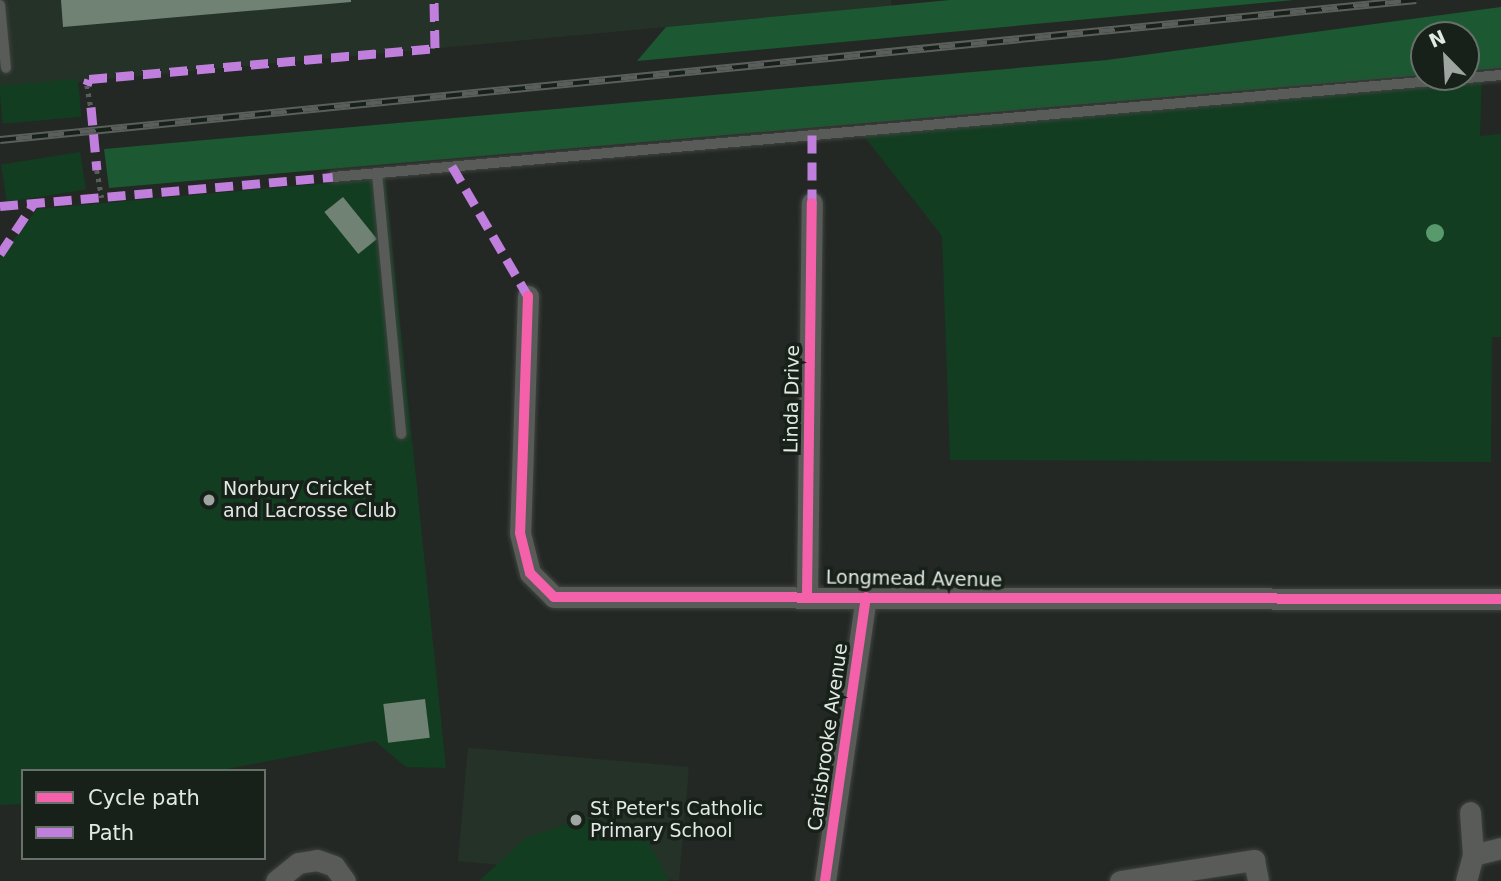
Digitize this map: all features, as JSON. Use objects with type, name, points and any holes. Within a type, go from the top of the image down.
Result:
[{"type":"street","name":"Linda Drive","points":[[807,595],[812,203]]},
{"type":"street","name":"Longmead Avenue","points":[[528,296],[520,533],[530,573],[554,597],[807,595],[1501,599]]},
{"type":"street","name":"Carisbrooke Avenue","points":[[825,881],[866,597]]},
{"type":"street","points":[[1466,881],[1473,855],[1470,812]]},
{"type":"street","points":[[1473,855],[1501,848]]},
{"type":"street","points":[[276,881],[298,863],[317,860],[334,866],[345,881]]},
{"type":"street","points":[[1120,881],[1254,860],[1258,881]]},
{"type":"lane","points":[[0,5],[6,68]]},
{"type":"lane","points":[[333,177],[1501,75]]},
{"type":"lane","points":[[377,173],[401,434]]},
{"type":"path","points":[[87,85],[91,107]]},
{"type":"path","points":[[97,170],[102,198]]},
{"type":"shaded area","points":[[0,0],[891,0],[891,6],[0,89]]},
{"type":"shaded area","name":"St Peter's Catholic Primary School","points":[[468,748],[689,767],[679,881],[458,861]]},
{"type":"green space","points":[[950,0],[1294,0],[637,61],[666,27]]},
{"type":"green space","points":[[1501,7],[1501,68],[1480,70],[1480,21],[1410,21],[1410,76],[109,188],[104,149],[1107,60]]},
{"type":"green space","points":[[1482,75],[1480,136],[1501,134],[1501,337],[1492,337],[1491,462],[950,460],[942,236],[860,131],[1410,81],[1410,91],[1480,91]]},
{"type":"green space","points":[[78,79],[81,117],[3,124],[0,86]]},
{"type":"green space","points":[[80,152],[86,190],[7,202],[1,165]]},
{"type":"green space","name":"Norbury Cricket and Lacrosse Club","points":[[385,178],[446,768],[406,767],[375,741],[227,769],[21,769],[21,804],[0,805],[0,258],[37,209]]},
{"type":"green space","points":[[584,818],[640,827],[669,881],[479,881],[526,838]]},
{"type":"building","points":[[61,0],[351,0],[351,2],[63,27]]},
{"type":"building","points":[[343,197],[377,239],[358,254],[324,212]]},
{"type":"building","points":[[425,699],[430,738],[388,743],[383,704]]},
{"type":"railway","points":[[0,140],[1416,0]]},
{"type":"marked path","points":[[87,85],[89,79],[435,48],[434,0]]},
{"type":"marked path","points":[[91,107],[97,170]]},
{"type":"marked path","points":[[812,135],[812,203]]},
{"type":"marked path","points":[[452,166],[528,296]]},
{"type":"marked path","points":[[0,206],[333,177]]},
{"type":"marked path","points":[[0,254],[34,203]]},
{"type":"cycle path","points":[[807,595],[812,203]]},
{"type":"cycle path","points":[[528,296],[520,533],[530,573],[554,597],[1501,599]]},
{"type":"cycle path","points":[[825,881],[866,597]]},
{"type":"place","name":"Norbury Cricket and Lacrosse Club","points":[[209,500]]},
{"type":"place","name":"St Peter's Catholic Primary School","points":[[576,820]]}]
